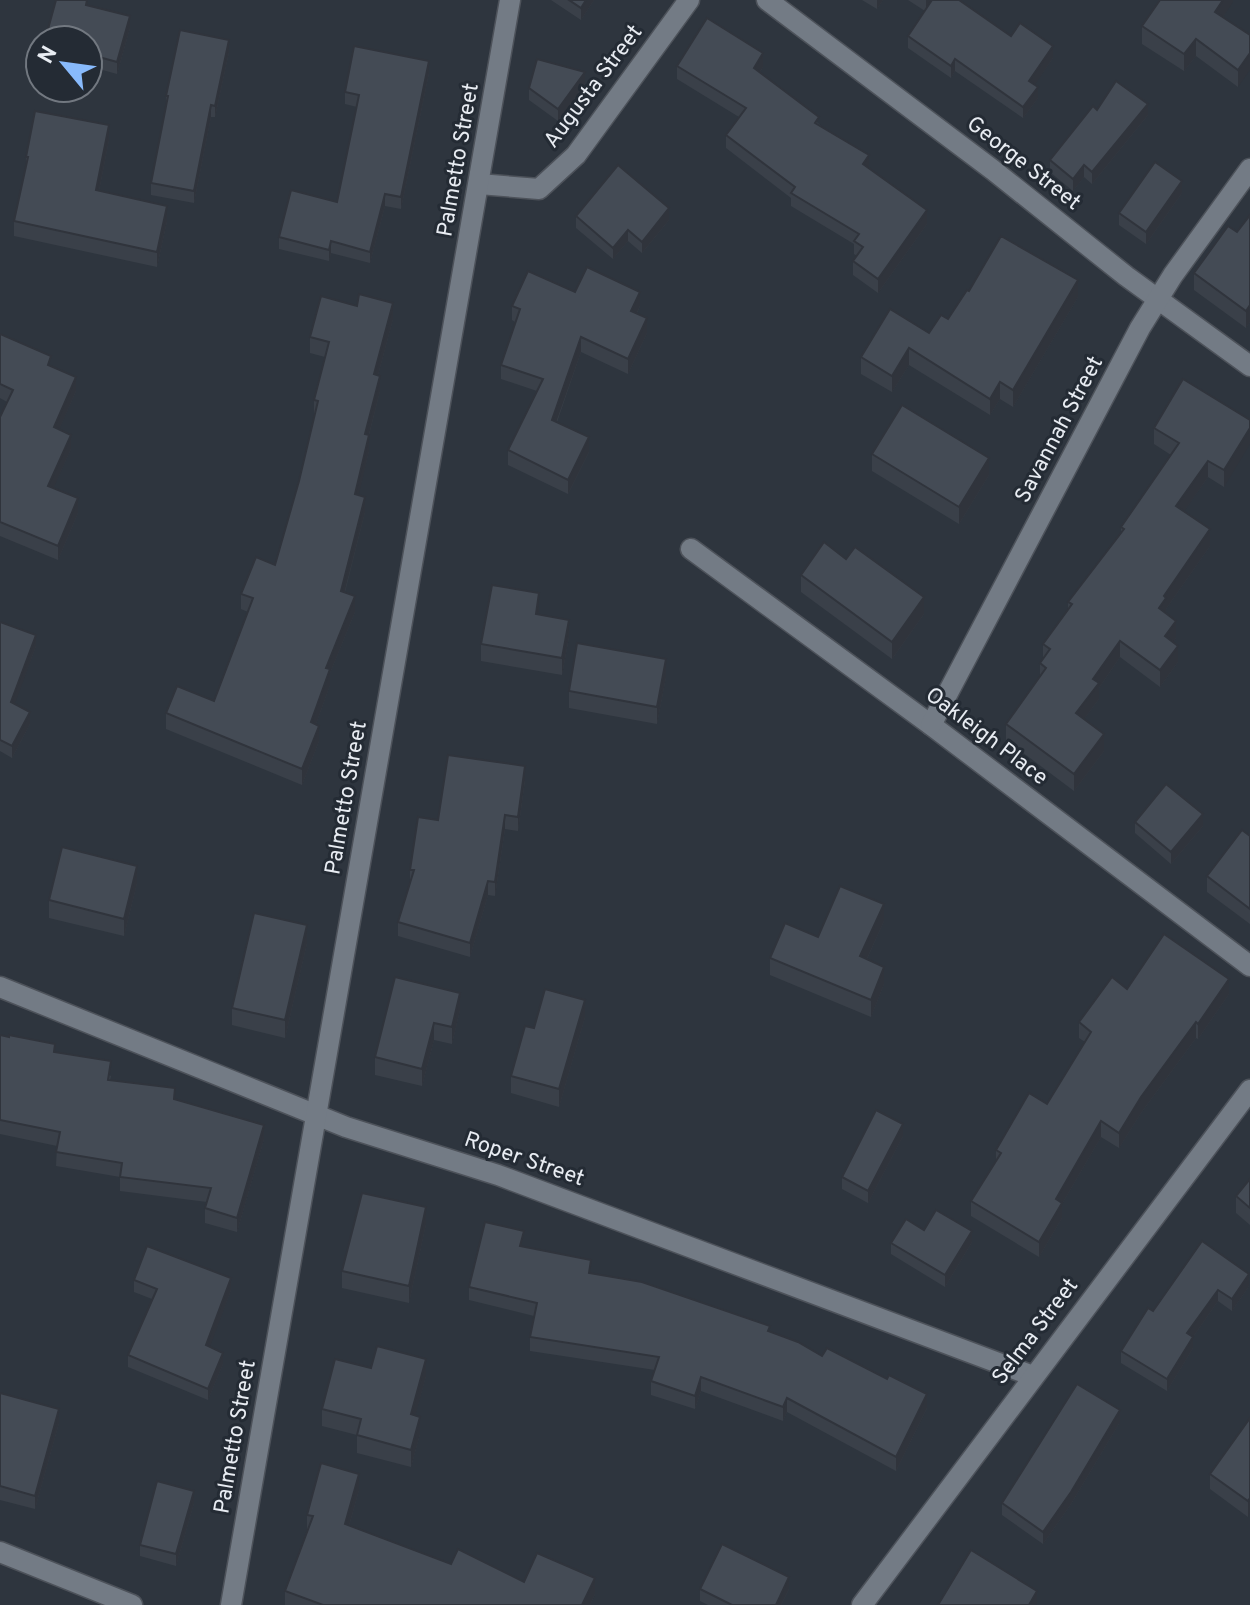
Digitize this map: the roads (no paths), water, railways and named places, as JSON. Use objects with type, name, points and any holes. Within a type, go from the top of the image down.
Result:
[{"type":"street","name":"Palmetto Street","points":[[231,1605],[510,0]]},
{"type":"street","name":"Augusta Street","points":[[479,184],[539,189],[576,155],[689,0]]},
{"type":"street","name":"George Street","points":[[767,0],[1250,366]]},
{"type":"street","name":"Savannah Street","points":[[931,725],[1140,328],[1250,169]]},
{"type":"street","name":"Oakleigh Place","points":[[691,549],[931,725],[1250,966]]},
{"type":"street","name":"Roper Street","points":[[0,987],[316,1115],[498,1175],[1033,1376]]},
{"type":"street","name":"Selma Street","points":[[862,1605],[1250,1090]]},
{"type":"street","points":[[0,1552],[132,1605]]}]
